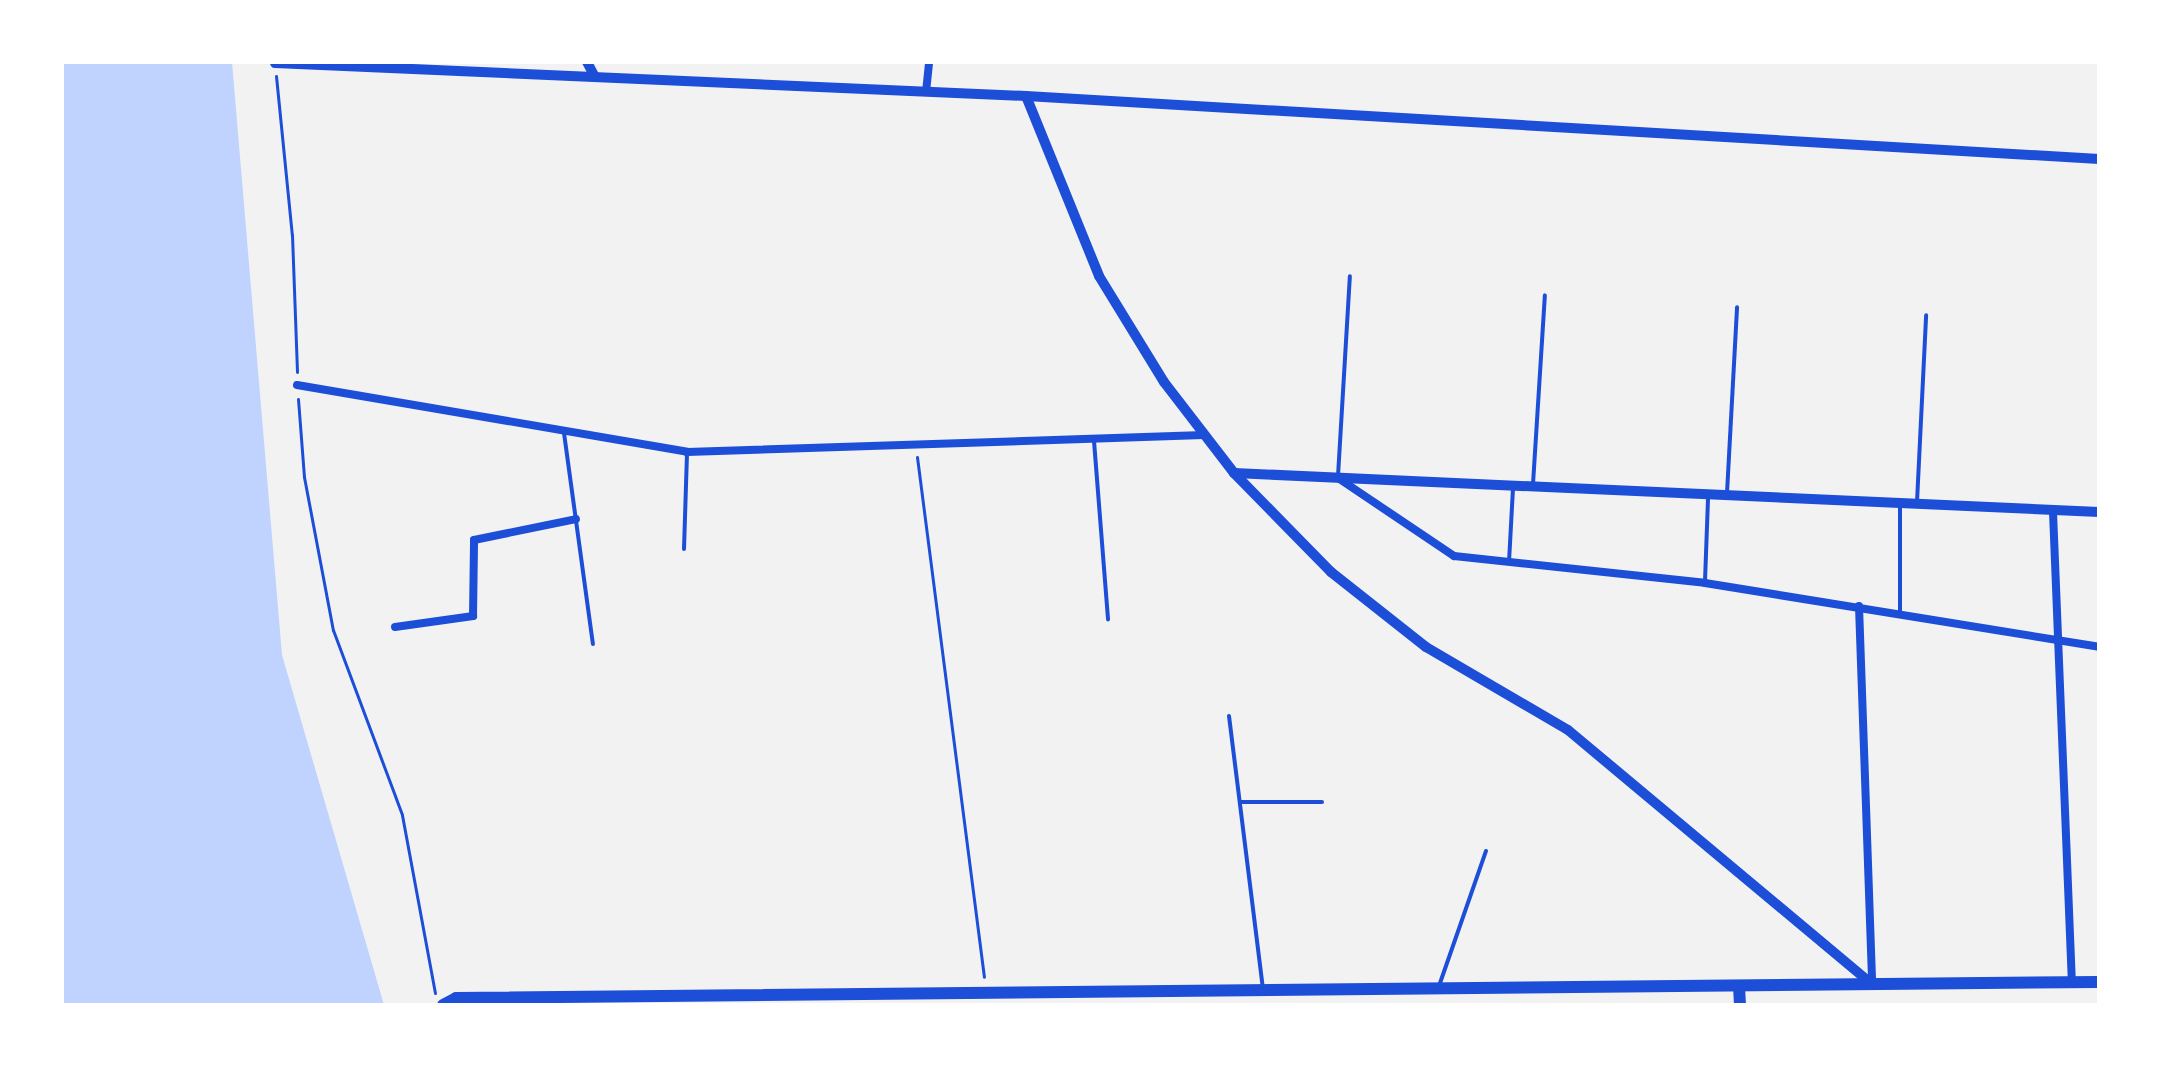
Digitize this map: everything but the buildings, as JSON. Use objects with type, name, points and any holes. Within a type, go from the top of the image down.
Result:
[{"type":"main road","points":[[440,1005],[456,998],[986,993],[1126,998],[1263,990],[2099,982]]},
{"type":"main road","points":[[1739,986],[1740,1005]]},
{"type":"street","points":[[587,62],[595,77]]},
{"type":"street","points":[[926,92],[929,62]]},
{"type":"street","points":[[275,63],[1026,96],[2099,159]]},
{"type":"street","points":[[1026,96],[1099,276],[1164,382],[1234,473],[1331,572],[1426,647],[1568,730],[1872,984]]},
{"type":"street","points":[[297,385],[687,452],[1204,435]]},
{"type":"street","points":[[1234,473],[2099,512]]},
{"type":"street","points":[[1338,478],[1454,556],[1705,583],[2099,647]]},
{"type":"street","points":[[2053,512],[2072,982]]},
{"type":"street","points":[[395,627],[473,616],[474,540],[576,519]]},
{"type":"street","points":[[1859,606],[1872,984]]},
{"type":"lane","points":[[1338,478],[1350,276]]},
{"type":"lane","points":[[1533,487],[1545,295]]},
{"type":"lane","points":[[1727,496],[1737,307]]},
{"type":"lane","points":[[1917,504],[1926,315]]},
{"type":"lane","points":[[564,431],[593,644]]},
{"type":"lane","points":[[1094,438],[1108,619]]},
{"type":"lane","points":[[684,549],[687,452]]},
{"type":"lane","points":[[1509,562],[1513,486]]},
{"type":"lane","points":[[1705,583],[1708,495]]},
{"type":"lane","points":[[1900,504],[1900,613]]},
{"type":"lane","points":[[1229,716],[1263,990]]},
{"type":"lane","points":[[1240,802],[1322,802]]},
{"type":"lane","points":[[1439,989],[1486,851]]},
{"type":"path","points":[[275,63],[292,235],[297,385],[304,477],[333,630],[402,815],[440,1005]]},
{"type":"path","points":[[915,444],[986,993]]},
{"type":"water","points":[[62,62],[232,62],[282,655],[384,1005],[62,1005]]}]
